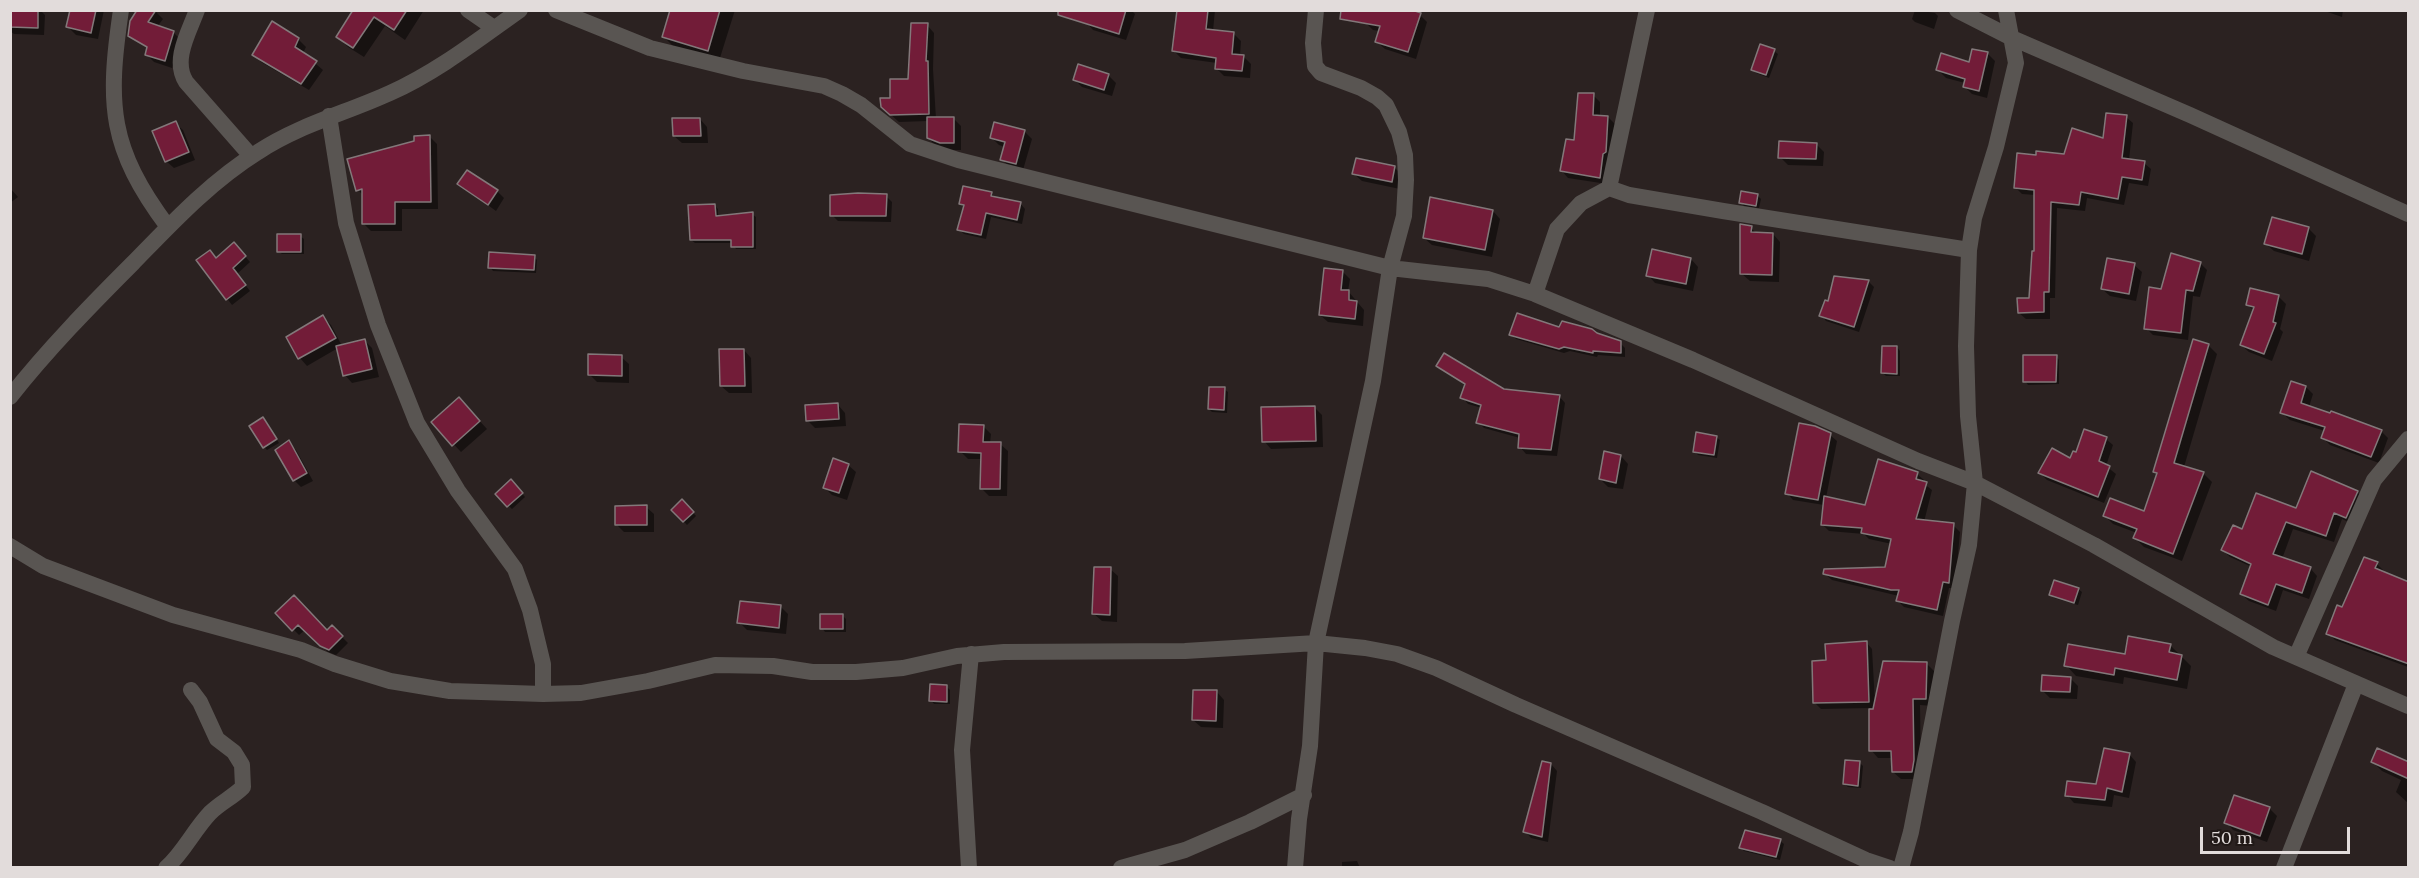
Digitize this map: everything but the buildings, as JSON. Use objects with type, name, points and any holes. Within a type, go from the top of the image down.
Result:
[{"type":"street","points":[[121,10],[112,89],[117,126],[135,178],[168,227]]},
{"type":"street","points":[[197,10],[179,63],[181,72],[186,82],[251,156]]},
{"type":"street","points":[[468,10],[494,28]]},
{"type":"street","points":[[10,397],[60,337],[168,227],[197,198],[251,156],[296,131],[374,100],[416,80],[520,10]]},
{"type":"street","points":[[556,10],[650,48],[743,71],[825,86],[861,105],[910,144],[958,160],[1390,268],[1488,279],[1535,294],[1693,360],[1897,452],[1975,483],[2094,545],[2231,624],[2296,657],[2409,706]]},
{"type":"street","points":[[1295,867],[1310,746],[1316,643],[1373,381],[1390,268],[1404,216],[1405,155],[1392,115],[1377,97],[1361,88],[1321,73],[1315,66],[1313,43],[1316,10]]},
{"type":"street","points":[[1609,189],[1647,10]]},
{"type":"street","points":[[1957,10],[2012,38],[2222,129],[2409,214]]},
{"type":"street","points":[[1901,867],[1911,832],[1969,545],[1975,483],[1968,416],[1966,346],[1969,250],[1974,218],[2016,63],[2006,10]]},
{"type":"street","points":[[329,116],[346,223],[378,325],[417,423],[458,491],[515,569],[530,610],[543,664],[543,694]]},
{"type":"street","points":[[1535,294],[1557,229],[1581,203],[1609,189],[1629,195],[1723,211],[1969,250]]},
{"type":"street","points":[[2296,657],[2374,480],[2409,439]]},
{"type":"street","points":[[10,546],[43,566],[174,615],[302,650],[335,664],[390,681],[450,692],[581,693],[716,665],[773,666],[812,672],[856,672],[903,668],[971,654],[1004,652],[1185,651],[1316,643],[1347,645],[1397,654],[1436,668],[1762,812],[1865,864],[1890,867]]},
{"type":"street","points":[[969,867],[962,750],[971,654]]},
{"type":"street","points":[[2284,867],[2356,684]]},
{"type":"street","points":[[166,867],[182,852],[199,825],[243,787],[242,765],[234,752],[217,739],[200,702],[191,690]]},
{"type":"street","points":[[1121,867],[1185,850],[1250,822],[1304,795]]}]
